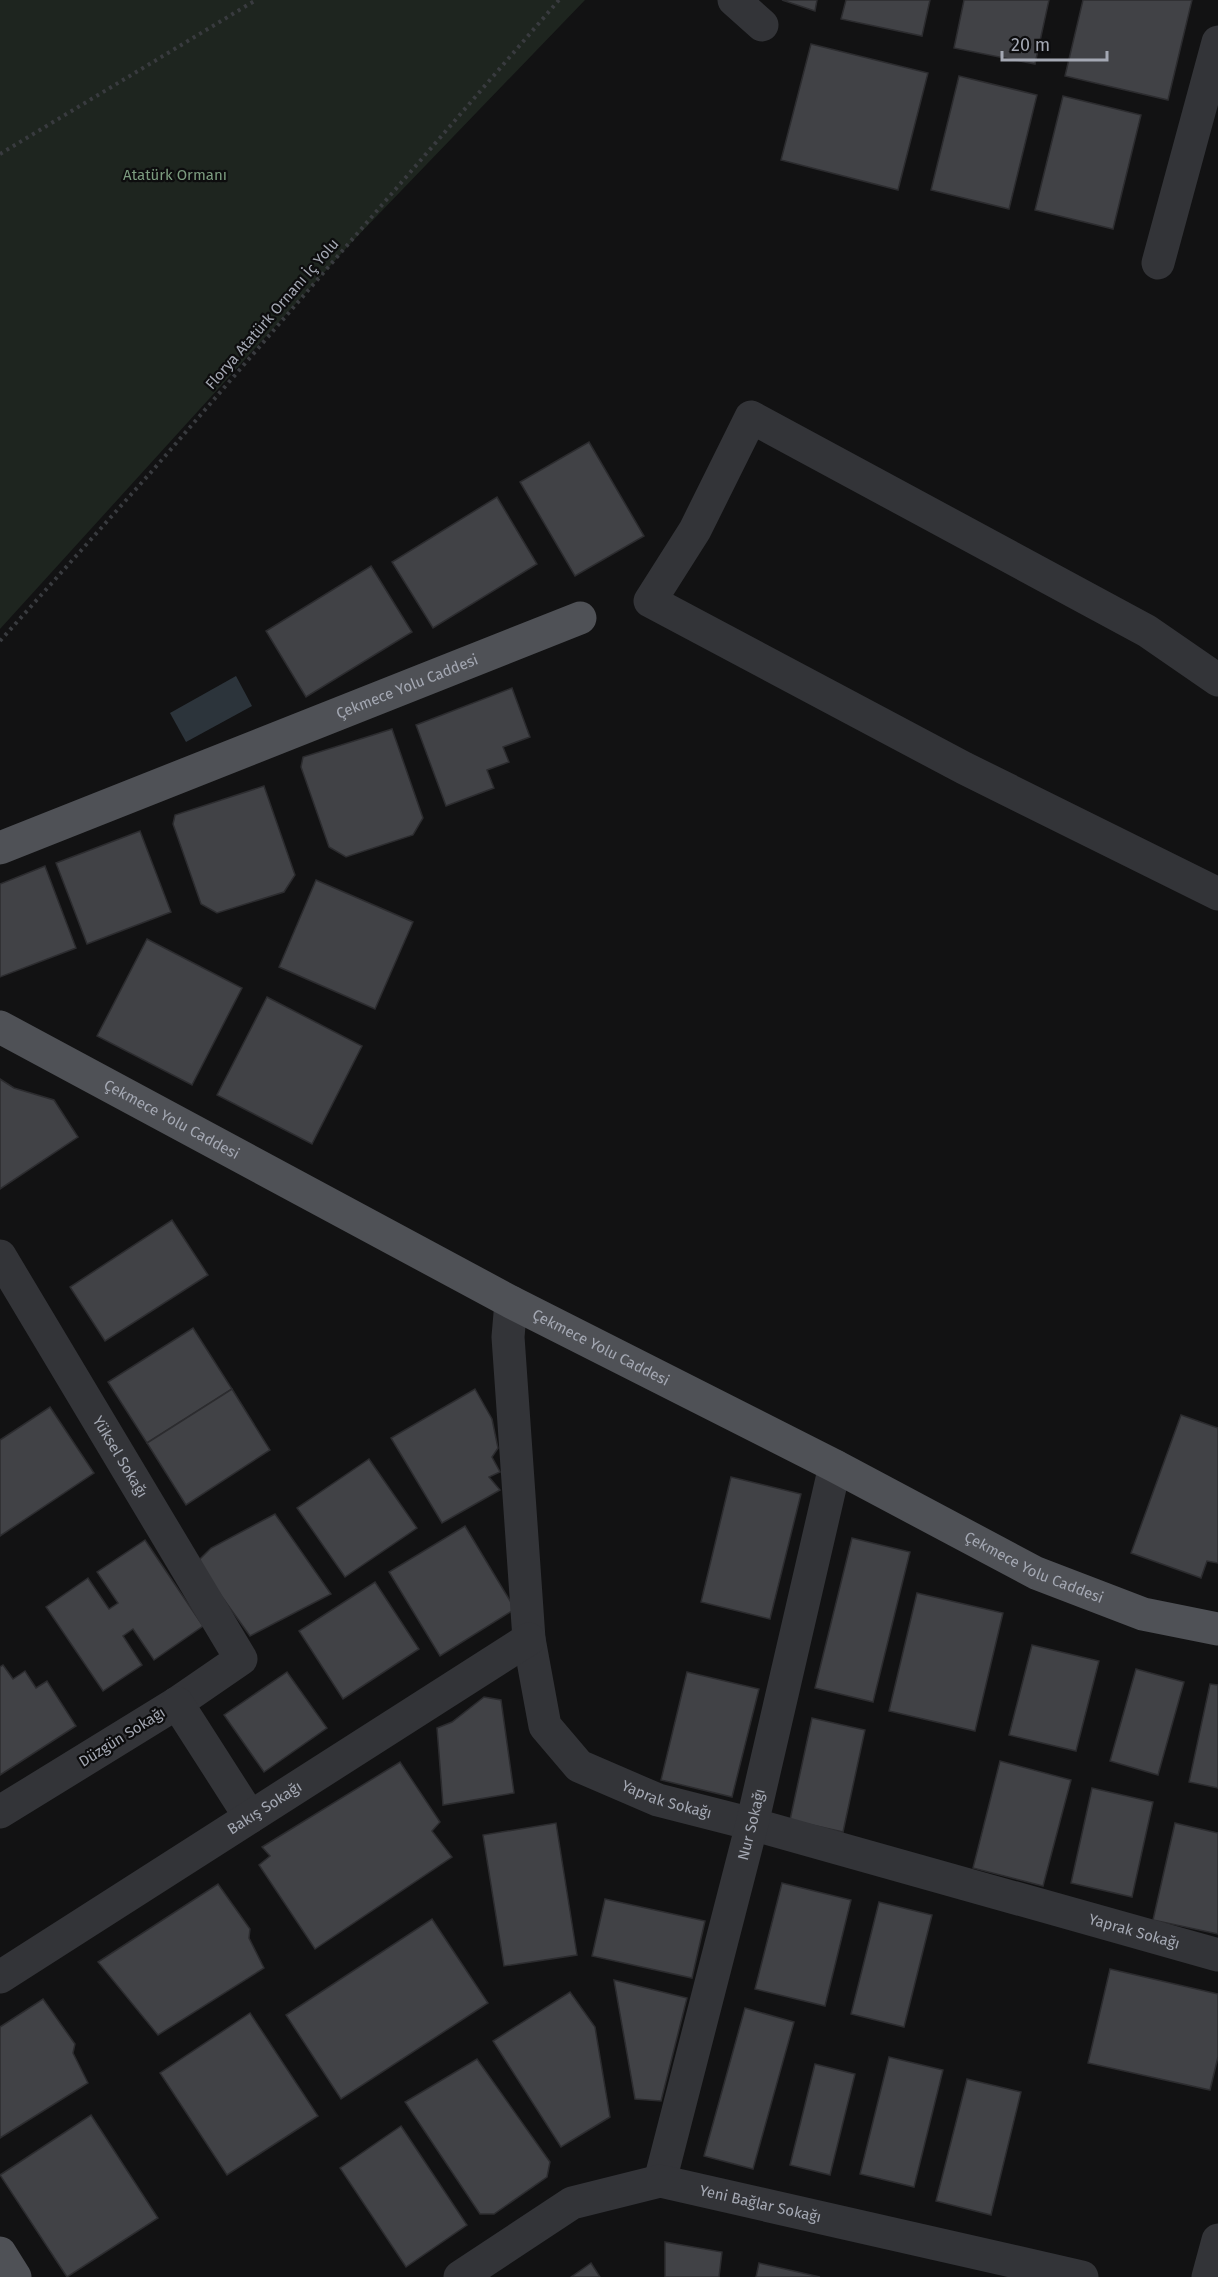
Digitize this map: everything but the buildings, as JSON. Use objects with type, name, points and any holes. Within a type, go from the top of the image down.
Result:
[{"type":"main road","name":"Çekmece Yolu Caddesi","points":[[0,848],[580,618]]},
{"type":"main road","name":"Çekmece Yolu Caddesi","points":[[0,1027],[511,1302],[835,1466],[1036,1573],[1143,1614],[1218,1629]]},
{"type":"main road","points":[[0,2253],[15,2277]]},
{"type":"street","points":[[734,0],[762,25]]},
{"type":"street","points":[[1158,263],[1218,42]]},
{"type":"street","points":[[1218,680],[1147,631],[751,417],[695,530],[650,601],[964,768],[1218,894]]},
{"type":"street","name":"Yüksel Sokağı","points":[[0,1256],[241,1659]]},
{"type":"street","name":"Yaprak Sokağı","points":[[511,1302],[508,1337],[529,1639],[545,1726],[579,1766],[658,1800],[752,1824],[1218,1955]]},
{"type":"street","name":"Nur Sokağı","points":[[660,2181],[752,1824],[835,1466]]},
{"type":"street","name":"Bakış Sokağı","points":[[0,1977],[529,1639]]},
{"type":"street","name":"Düzgün Sokağı","points":[[0,1812],[177,1703],[241,1659]]},
{"type":"street","points":[[177,1703],[250,1817]]},
{"type":"street","name":"Yeni Bağlar Sokağı","points":[[460,2277],[572,2204],[660,2181],[1082,2277]]},
{"type":"street","points":[[1208,2277],[1218,2240]]},
{"type":"path","points":[[0,154],[256,0]]},
{"type":"path","name":"Florya Atatürk Ornanı İç Yolu","points":[[0,641],[153,470],[559,0]]},
{"type":"green space","name":"Atatürk Ormanı","points":[[0,0],[585,0],[349,245],[0,629]]},
{"type":"shaded area","points":[[236,676],[252,706],[186,742],[170,713]]}]
